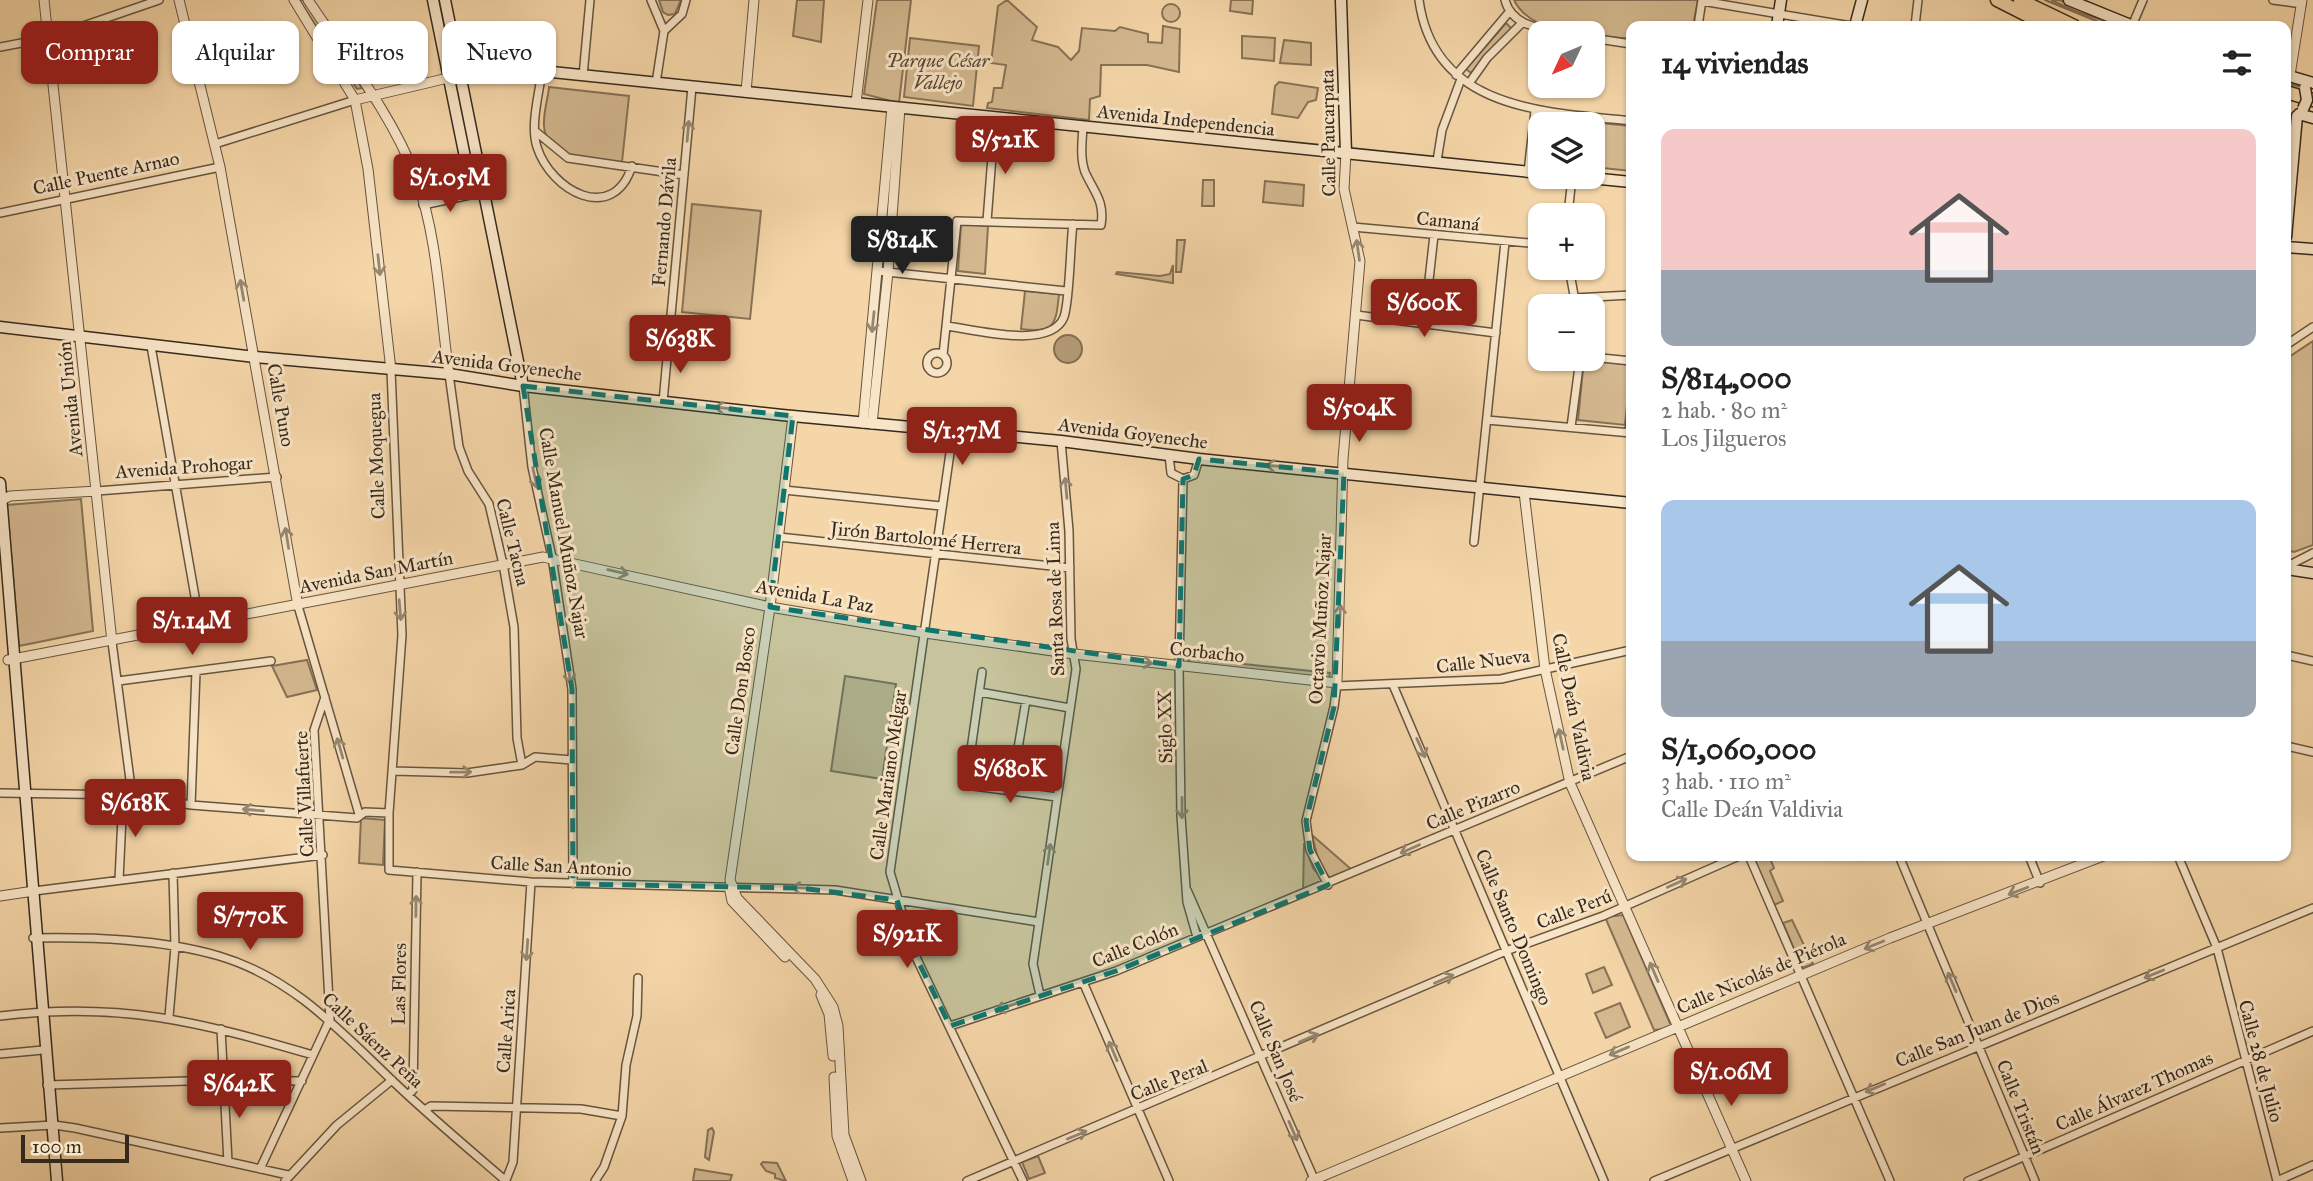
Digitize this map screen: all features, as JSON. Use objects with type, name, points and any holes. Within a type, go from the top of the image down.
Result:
[{"type":"main road","points":[[433,0],[442,34]]},
{"type":"main road","points":[[445,0],[447,21]]},
{"type":"main road","name":"Calle Paucarpata","points":[[1341,0],[1346,153]]},
{"type":"main road","points":[[1778,21],[1781,0]]},
{"type":"main road","points":[[1855,21],[1862,0]]},
{"type":"main road","points":[[1990,0],[2014,2],[2062,21]]},
{"type":"main road","points":[[2071,1],[2120,21]]},
{"type":"main road","points":[[2014,2],[2041,21]]},
{"type":"main road","name":"Avenida Independencia","points":[[556,73],[1528,171]]},
{"type":"main road","points":[[2291,198],[2302,111],[2307,100],[2299,80]]},
{"type":"main road","points":[[454,84],[471,195]]},
{"type":"main road","name":"Calle Manuel Muñoz Najar","points":[[455,84],[484,192],[523,386]]},
{"type":"main road","points":[[2302,111],[2313,118]]},
{"type":"main road","points":[[465,157],[477,188],[484,192]]},
{"type":"main road","points":[[1605,179],[1626,182]]},
{"type":"main road","points":[[2291,248],[2313,250]]},
{"type":"main road","name":"Avenida Goyeneche","points":[[0,327],[255,357],[449,374],[523,386],[663,402],[1061,441],[1199,459],[1626,502]]},
{"type":"main road","points":[[0,483],[7,660]]},
{"type":"main road","points":[[2291,569],[2313,573]]},
{"type":"main road","points":[[0,573],[32,891],[47,1085]]},
{"type":"main road","points":[[41,1011],[57,1181]]},
{"type":"main road","points":[[51,1125],[51,1181]]},
{"type":"street","name":"Avenida Unión","points":[[44,0],[46,21]]},
{"type":"street","points":[[98,21],[159,0]]},
{"type":"street","name":"Calle Puno","points":[[179,0],[220,167],[298,606],[359,814]]},
{"type":"street","points":[[294,0],[355,100]]},
{"type":"street","name":"Calle Tacna","points":[[308,0],[397,135],[417,180],[432,247],[459,447],[468,471],[489,505],[503,564],[514,627],[517,738],[522,765]]},
{"type":"street","points":[[583,76],[590,0]]},
{"type":"street","points":[[651,0],[664,32],[656,83]]},
{"type":"street","points":[[664,32],[682,14],[687,0]]},
{"type":"street","points":[[746,92],[754,0]]},
{"type":"street","points":[[856,103],[868,0]]},
{"type":"street","points":[[1419,0],[1429,39],[1458,77],[1507,103],[1535,111],[1626,120]]},
{"type":"street","points":[[1505,0],[1510,11],[1522,23],[1528,24]]},
{"type":"street","points":[[1699,21],[1702,0],[1822,21]]},
{"type":"street","points":[[1916,21],[1918,0]]},
{"type":"street","points":[[2134,21],[2143,0]]},
{"type":"street","points":[[2273,0],[2302,2],[2299,80]]},
{"type":"street","points":[[1437,162],[1442,130],[1458,77],[1510,11]]},
{"type":"street","points":[[1470,82],[1487,58],[1522,23]]},
{"type":"street","points":[[1605,40],[1626,43]]},
{"type":"street","points":[[0,47],[21,43]]},
{"type":"street","name":"Avenida Independencia","points":[[371,96],[442,79]]},
{"type":"street","name":"Avenida Unión","points":[[53,84],[112,642],[132,795]]},
{"type":"street","points":[[540,84],[535,144],[545,165],[569,190],[596,197],[616,194],[626,183],[632,166]]},
{"type":"street","name":"Fernando Dávila","points":[[663,402],[692,87]]},
{"type":"street","points":[[215,144],[371,96]]},
{"type":"street","name":"Calle Moquegua","points":[[355,100],[368,169],[391,370],[397,586],[402,635],[389,813],[389,870]]},
{"type":"street","points":[[867,423],[896,108]]},
{"type":"street","points":[[988,222],[995,118]]},
{"type":"street","points":[[943,355],[952,278],[954,223],[961,220],[1101,225],[1102,203],[1085,171],[1082,155],[1083,127]]},
{"type":"street","points":[[535,131],[568,158],[684,175]]},
{"type":"street","name":"Calle Paucarpata","points":[[1344,473],[1360,261],[1343,189],[1346,153]]},
{"type":"street","name":"Calle Puente Arnao","points":[[0,212],[220,167]]},
{"type":"street","points":[[423,205],[484,192]]},
{"type":"street","points":[[947,326],[1037,337],[1048,334],[1063,318],[1073,224]]},
{"type":"street","name":"Camaná","points":[[1353,227],[1528,243]]},
{"type":"street","points":[[1424,325],[1434,235]]},
{"type":"street","points":[[1475,542],[1505,242]]},
{"type":"street","points":[[883,271],[1066,291]]},
{"type":"street","points":[[1605,298],[1626,296]]},
{"type":"street","points":[[1356,315],[1496,332]]},
{"type":"street","points":[[2291,342],[2313,327]]},
{"type":"street","points":[[151,346],[200,625]]},
{"type":"street","points":[[1605,358],[1626,360]]},
{"type":"street","points":[[1571,427],[1578,371]]},
{"type":"street","name":"Calle Manuel Muñoz Najar","points":[[523,386],[532,467],[552,557],[572,689],[573,884]]},
{"type":"street","name":"Calle Don Bosco","points":[[732,886],[730,880],[770,607],[793,416]]},
{"type":"street","points":[[1487,420],[1626,433]]},
{"type":"street","name":"Calle Mariano Melgar","points":[[953,432],[890,872],[914,953],[1023,1181]]},
{"type":"street","name":"Santa Rosa de Lima","points":[[1040,995],[1033,964],[1076,669],[1071,639],[1070,568],[1061,441]]},
{"type":"street","name":"Siglo XX","points":[[1169,455],[1171,473],[1182,479],[1179,666],[1183,851],[1187,902],[1198,929],[1197,937]]},
{"type":"street","points":[[1182,479],[1194,475],[1199,459]]},
{"type":"street","name":"Octavio Muñoz Najar","points":[[1328,885],[1310,850],[1306,821],[1334,684],[1344,473]]},
{"type":"street","name":"Avenida Prohogar","points":[[2,496],[277,477]]},
{"type":"street","points":[[784,490],[941,506]]},
{"type":"street","name":"Calle Deán Valdivia","points":[[1524,492],[1545,669],[1570,783],[1746,1181]]},
{"type":"street","name":"Jirón Bartolomé Herrera","points":[[779,537],[1070,568]]},
{"type":"street","points":[[2291,565],[2313,553]]},
{"type":"street","name":"Avenida San Martín","points":[[7,660],[200,625],[503,564],[552,557]]},
{"type":"street","name":"Avenida La Paz","points":[[552,557],[770,607],[925,634],[1074,654]]},
{"type":"street","name":"Calle Nueva","points":[[1334,684],[1393,685],[1501,679],[1626,651]]},
{"type":"street","name":"Corbacho","points":[[1074,654],[1334,684]]},
{"type":"street","points":[[2291,656],[2313,661]]},
{"type":"street","points":[[118,681],[271,661]]},
{"type":"street","points":[[191,805],[196,671]]},
{"type":"street","points":[[982,672],[966,785],[1057,797]]},
{"type":"street","name":"Calle Santo Domingo","points":[[1393,685],[1604,1181]]},
{"type":"street","points":[[979,692],[1070,708]]},
{"type":"street","name":"Calle Villafuerte","points":[[260,1169],[330,1018],[321,816],[314,730],[325,697]]},
{"type":"street","points":[[1012,791],[1026,700]]},
{"type":"street","points":[[2291,747],[2313,752]]},
{"type":"street","points":[[393,771],[467,773],[522,765],[535,757],[572,760]]},
{"type":"street","name":"Calle Pizarro","points":[[1328,885],[1456,828],[1626,758]]},
{"type":"street","points":[[0,793],[132,795],[191,805],[357,818],[359,814],[389,813]]},
{"type":"street","points":[[119,880],[123,796]]},
{"type":"street","points":[[0,896],[323,855]]},
{"type":"street","name":"Calle Perú","points":[[1381,1006],[1506,951],[1626,906],[1728,861]]},
{"type":"street","points":[[1751,861],[1890,1181]]},
{"type":"street","name":"Calle Tristán","points":[[1901,861],[2035,1181]]},
{"type":"street","points":[[2031,861],[2040,883]]},
{"type":"street","name":"Calle Nicolás de Piérola","points":[[1313,1181],[1800,976],[2091,861]]},
{"type":"street","name":"Calle 28 de Julio","points":[[2180,861],[2217,948],[2277,1181]]},
{"type":"street","name":"Calle San Antonio","points":[[389,870],[573,884],[835,890],[1039,922]]},
{"type":"street","name":"Las Flores","points":[[408,1095],[413,1090],[417,872]]},
{"type":"street","points":[[169,1017],[175,947],[173,873]]},
{"type":"street","name":"Calle Arica","points":[[506,1181],[513,1162],[531,882]]},
{"type":"street","name":"Calle Colón","points":[[950,1026],[1083,982],[1328,885]]},
{"type":"street","points":[[732,886],[737,898],[826,992],[833,1007],[838,1026],[841,1135],[853,1181]]},
{"type":"street","name":"Siglo XX","points":[[1187,890],[1208,933]]},
{"type":"street","name":"Calle San Juan de Dios","points":[[1654,1181],[2313,908]]},
{"type":"street","name":"Calle San José","points":[[1208,933],[1313,1181]]},
{"type":"street","name":"Calle Sáenz Peña","points":[[34,937],[106,940],[175,947],[218,955],[276,980],[330,1018],[408,1095],[506,1181]]},
{"type":"street","points":[[595,1181],[604,1167],[622,1116],[625,1065],[637,1016],[638,978]]},
{"type":"street","points":[[1083,982],[1170,1181]]},
{"type":"street","name":"Calle Peral","points":[[967,1181],[1381,1006]]},
{"type":"street","points":[[0,1017],[41,1011],[118,1011],[169,1017],[221,1028],[313,1055]]},
{"type":"street","points":[[221,1028],[228,1162]]},
{"type":"street","name":"Calle Álvarez Thomas","points":[[1968,1181],[2313,1031]]},
{"type":"street","points":[[0,1054],[43,1050]]},
{"type":"street","points":[[47,1085],[223,1080],[302,1081]]},
{"type":"street","points":[[0,1128],[51,1125],[260,1169],[287,1178],[337,1125],[392,1080]]},
{"type":"street","points":[[425,1110],[431,1106],[581,1109],[622,1116]]},
{"type":"street","points":[[841,1135],[862,1181]]},
{"type":"street","points":[[2277,1181],[2313,1165]]},
{"type":"highlighted area","points":[[523,386],[793,416],[770,607],[1179,666],[1183,479],[1194,475],[1199,459],[1344,473],[1334,707],[1306,821],[1310,850],[1328,885],[1116,971],[950,1026],[914,953],[897,900],[800,888],[573,884],[572,689]]},
{"type":"green space","points":[[299,0],[306,0],[319,21],[313,21]]},
{"type":"green space","points":[[659,0],[681,0],[675,14],[668,15],[663,12]]},
{"type":"green space","points":[[797,0],[824,0],[821,42],[793,36]]},
{"type":"green space","points":[[877,0],[911,0],[899,103],[864,94]]},
{"type":"green space","points":[[1007,0],[1037,27],[1032,40],[1058,47],[1071,60],[1079,51],[1082,28],[1115,31],[1120,27],[1148,34],[1148,42],[1162,43],[1163,26],[1180,29],[1179,72],[1147,65],[1101,65],[1100,96],[1090,99],[1089,120],[987,108],[988,103],[992,102],[994,88],[1002,88],[1006,65],[991,63],[998,6]]},
{"type":"green space","points":[[1231,0],[1253,0],[1252,14],[1230,11]]},
{"type":"green space","points":[[1514,0],[1698,0],[1694,21],[1626,21],[1626,38],[1605,36],[1605,21],[1535,21],[1523,12]]},
{"type":"green space","points":[[2051,0],[2060,0],[2110,21],[2106,21]]},
{"type":"green space","points":[[1171,4],[1177,7],[1180,13],[1177,19],[1171,22],[1165,19],[1162,13],[1165,7]]},
{"type":"green space","points":[[1506,23],[1512,29],[1471,73],[1466,69]]},
{"type":"green space","points":[[1242,36],[1275,38],[1274,61],[1242,58]]},
{"type":"green space","name":"Parque César Vallejo","points":[[910,38],[979,46],[973,106],[904,97]]},
{"type":"green space","points":[[1284,40],[1311,43],[1311,65],[1280,63]]},
{"type":"green space","points":[[1279,82],[1318,88],[1316,100],[1308,102],[1298,118],[1272,114],[1275,86]]},
{"type":"green space","points":[[549,87],[629,96],[622,162],[574,156],[554,146],[547,138],[544,126]]},
{"type":"green space","points":[[1605,123],[1626,126],[1626,170],[1605,168]]},
{"type":"green space","points":[[457,162],[465,192],[431,200],[424,170]]},
{"type":"green space","points":[[1203,180],[1214,180],[1214,206],[1202,206]]},
{"type":"green space","points":[[1265,181],[1304,185],[1303,206],[1263,202]]},
{"type":"green space","points":[[692,204],[761,211],[750,319],[682,312]]},
{"type":"green space","points":[[961,224],[988,226],[985,274],[958,271]]},
{"type":"green space","points":[[1177,240],[1185,240],[1181,272],[1176,272]]},
{"type":"green space","points":[[1173,265],[1173,283],[1116,274],[1160,276],[1170,274]]},
{"type":"green space","points":[[1025,291],[1059,294],[1057,313],[1052,325],[1041,330],[1021,329]]},
{"type":"green space","points":[[2313,341],[2313,545],[2294,552],[2291,551],[2291,356]]},
{"type":"green space","points":[[1605,362],[1626,364],[1625,425],[1578,420],[1583,371],[1605,371]]},
{"type":"green space","points":[[81,499],[93,631],[19,646],[7,505]]},
{"type":"green space","points":[[1187,658],[1330,673],[1329,679],[1191,664]]},
{"type":"green space","points":[[307,660],[317,690],[287,697],[272,666]]},
{"type":"green space","points":[[845,676],[896,684],[882,779],[831,771]]},
{"type":"green space","points":[[361,818],[385,820],[383,865],[359,863]]},
{"type":"green space","points":[[1312,835],[1352,870],[1331,880],[1319,863]]},
{"type":"green space","points":[[1304,843],[1313,868],[1325,883],[1303,892]]},
{"type":"green space","points":[[1755,861],[1771,861],[1774,868],[1770,871],[1783,901],[1774,905]]},
{"type":"green space","points":[[1623,915],[1672,1028],[1654,1030],[1605,917]]},
{"type":"green space","points":[[1792,920],[1813,964],[1802,968],[1783,923]]},
{"type":"green space","points":[[1604,967],[1612,985],[1593,993],[1586,974]]},
{"type":"green space","points":[[1620,1003],[1630,1027],[1606,1038],[1595,1013]]},
{"type":"green space","points":[[712,1128],[714,1132],[709,1160],[705,1157],[708,1130]]},
{"type":"green space","points":[[1038,1156],[1045,1173],[1029,1179],[1022,1162]]},
{"type":"green space","points":[[777,1163],[786,1181],[775,1178],[775,1174],[766,1171],[761,1164]]},
{"type":"green space","points":[[695,1169],[732,1175],[730,1181],[693,1181]]},
{"type":"shaded area","points":[[1068,335],[1078,339],[1082,349],[1078,359],[1068,363],[1058,359],[1054,349],[1058,339]]},
{"type":"waterway","points":[[2045,0],[2097,21]]},
{"type":"waterway","points":[[2291,84],[2301,87]]}]
